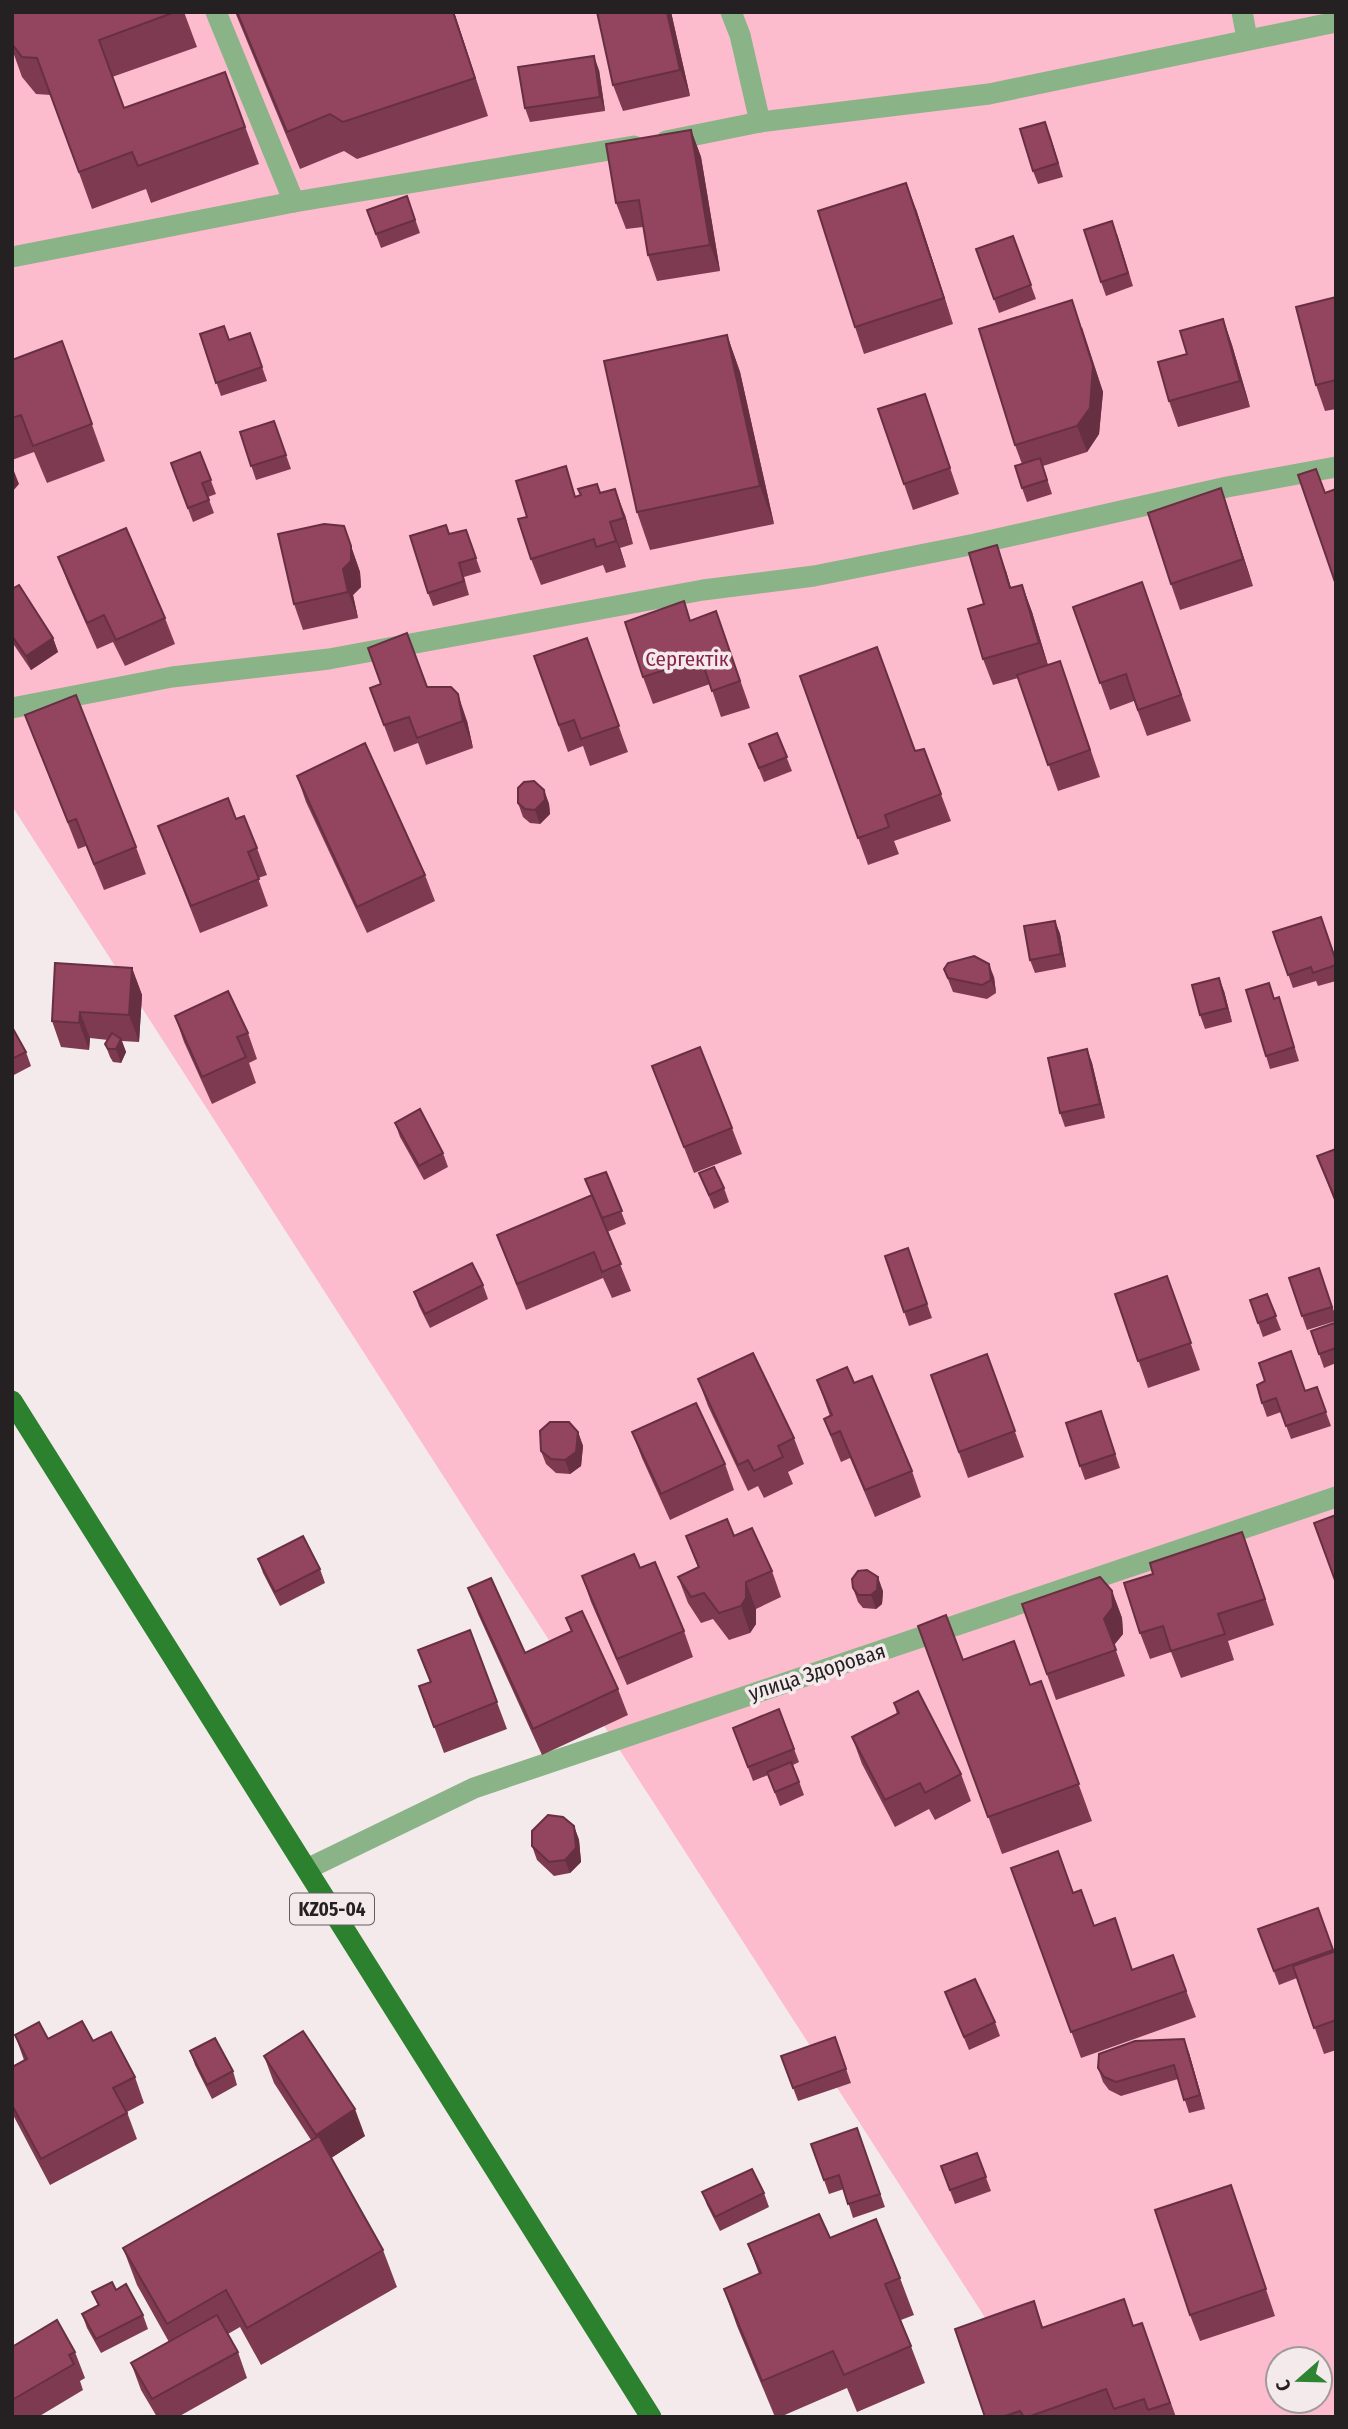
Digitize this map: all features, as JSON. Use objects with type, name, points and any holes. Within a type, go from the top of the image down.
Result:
[{"type":"main road","name":"KZ05-04","points":[[12,1401],[650,2417]]},
{"type":"street","points":[[216,12],[294,202]]},
{"type":"street","points":[[731,12],[740,35],[760,122]]},
{"type":"street","points":[[1242,12],[1247,38]]},
{"type":"street","points":[[12,257],[294,202],[709,134],[760,122],[989,94],[1247,38],[1336,22]]},
{"type":"street","points":[[12,708],[172,677],[329,659],[703,590],[814,576],[975,544],[1227,486],[1336,467]]},
{"type":"street","name":"улица Здоровая","points":[[307,1869],[474,1788],[1336,1497]]},
{"type":"green space","name":"Сергектік","points":[[12,12],[1336,12],[1336,2417],[1049,2417],[12,806]]},
{"type":"building","points":[[12,12],[175,12],[99,40],[124,108],[225,72],[245,127],[138,166],[132,152],[79,172],[37,58],[22,57],[12,44]]},
{"type":"building","points":[[237,12],[453,12],[475,78],[343,122],[330,114],[287,132]]},
{"type":"building","points":[[597,12],[667,12],[680,70],[613,85]]},
{"type":"building","points":[[594,56],[600,97],[525,108],[518,67]]},
{"type":"building","points":[[1045,122],[1058,163],[1033,171],[1020,129]]},
{"type":"building","points":[[691,130],[710,245],[648,255],[639,200],[616,203],[606,144]]},
{"type":"building","points":[[906,183],[944,298],[855,327],[818,211]]},
{"type":"building","points":[[407,196],[415,220],[376,234],[367,210]]},
{"type":"building","points":[[1112,221],[1128,273],[1101,282],[1084,230]]},
{"type":"building","points":[[1013,236],[1031,285],[994,299],[976,249]]},
{"type":"building","points":[[1336,297],[1336,380],[1316,385],[1296,307]]},
{"type":"building","points":[[1072,300],[1093,366],[1090,408],[1077,426],[1015,445],[979,329]]},
{"type":"building","points":[[1223,319],[1240,381],[1169,401],[1158,362],[1187,354],[1180,331]]},
{"type":"building","points":[[224,326],[229,340],[250,333],[262,367],[216,383],[200,334]]},
{"type":"building","points":[[727,335],[760,486],[637,512],[604,361]]},
{"type":"building","points":[[62,341],[92,424],[33,446],[21,415],[12,418],[12,360]]},
{"type":"building","points":[[925,394],[950,468],[904,484],[878,409]]},
{"type":"building","points":[[274,421],[286,455],[251,466],[240,432]]},
{"type":"building","points":[[200,452],[211,480],[202,483],[209,500],[188,508],[171,463]]},
{"type":"building","points":[[1040,458],[1047,480],[1022,488],[1015,466]]},
{"type":"building","points":[[566,466],[575,497],[581,495],[578,489],[597,484],[600,493],[615,489],[624,518],[610,522],[616,541],[596,547],[594,539],[531,559],[518,519],[527,517],[516,481]]},
{"type":"building","points":[[1316,469],[1325,493],[1336,489],[1335,582],[1298,475]]},
{"type":"building","points":[[1221,488],[1243,559],[1171,584],[1148,513]]},
{"type":"building","points":[[324,524],[344,526],[351,546],[351,561],[343,569],[348,592],[294,604],[278,534]]},
{"type":"building","points":[[446,525],[449,534],[466,530],[476,558],[459,563],[464,581],[428,593],[410,536]]},
{"type":"building","points":[[126,528],[165,618],[116,640],[104,615],[87,623],[58,557]]},
{"type":"building","points":[[997,545],[1010,588],[1022,585],[1039,643],[983,659],[968,609],[984,604],[969,553]]},
{"type":"building","points":[[1142,582],[1181,695],[1138,710],[1126,674],[1100,683],[1073,607]]},
{"type":"building","points":[[19,585],[53,638],[26,656],[12,636],[12,589]]},
{"type":"building","points":[[684,601],[690,621],[716,611],[740,681],[712,691],[701,658],[643,677],[625,622]]},
{"type":"building","points":[[407,633],[427,687],[451,687],[458,694],[463,721],[417,738],[409,717],[384,725],[370,688],[381,684],[368,648]]},
{"type":"building","points":[[587,638],[619,726],[581,739],[574,720],[559,725],[534,656]]},
{"type":"building","points":[[877,647],[915,751],[924,749],[941,794],[885,815],[889,827],[858,838],[800,676]]},
{"type":"building","points":[[1060,661],[1090,750],[1048,765],[1017,675]]},
{"type":"building","points":[[76,695],[136,847],[94,864],[76,819],[68,822],[25,715]]},
{"type":"building","points":[[777,733],[787,757],[759,768],[749,744]]},
{"type":"building","points":[[365,743],[425,875],[357,907],[297,776]]},
{"type":"building","points":[[534,781],[544,790],[545,800],[535,810],[525,809],[518,803],[518,788],[524,782]]},
{"type":"building","points":[[228,798],[236,819],[244,816],[257,848],[248,852],[259,879],[191,906],[158,826]]},
{"type":"building","points":[[1321,917],[1336,965],[1313,973],[1311,967],[1288,975],[1273,932]]},
{"type":"building","points":[[1055,921],[1061,954],[1030,960],[1024,926]]},
{"type":"building","points":[[974,956],[989,964],[991,980],[982,985],[948,978],[944,969],[948,963]]},
{"type":"building","points":[[55,963],[132,968],[129,1015],[80,1012],[79,1023],[52,1021]]},
{"type":"building","points":[[1219,978],[1227,1008],[1200,1015],[1192,985]]},
{"type":"building","points":[[1269,983],[1274,999],[1279,997],[1294,1047],[1266,1056],[1246,990]]},
{"type":"building","points":[[228,991],[248,1033],[237,1037],[246,1057],[202,1077],[175,1016]]},
{"type":"building","points":[[12,1027],[26,1052],[12,1059]]},
{"type":"building","points":[[112,1033],[121,1039],[116,1049],[108,1049],[105,1044]]},
{"type":"building","points":[[700,1047],[732,1128],[684,1147],[652,1066]]},
{"type":"building","points":[[1087,1049],[1100,1104],[1060,1113],[1048,1058]]},
{"type":"building","points":[[420,1109],[443,1153],[419,1166],[395,1123]]},
{"type":"building","points":[[1336,1149],[1336,1201],[1317,1156]]},
{"type":"building","points":[[714,1167],[724,1188],[709,1195],[699,1173]]},
{"type":"building","points":[[606,1172],[622,1211],[602,1218],[585,1179]]},
{"type":"building","points":[[592,1195],[621,1264],[602,1272],[594,1252],[517,1284],[497,1235]]},
{"type":"building","points":[[908,1248],[927,1304],[904,1312],[885,1256]]},
{"type":"building","points":[[472,1263],[483,1285],[425,1314],[414,1292]]},
{"type":"building","points":[[1319,1268],[1332,1307],[1302,1316],[1289,1278]]},
{"type":"building","points":[[1167,1276],[1191,1343],[1138,1361],[1115,1294]]},
{"type":"building","points":[[1267,1294],[1276,1316],[1258,1323],[1250,1300]]},
{"type":"building","points":[[1334,1323],[1336,1348],[1319,1354],[1311,1331]]},
{"type":"building","points":[[1291,1351],[1305,1391],[1317,1387],[1326,1412],[1286,1426],[1276,1398],[1262,1403],[1257,1385],[1265,1381],[1259,1363]]},
{"type":"building","points":[[753,1353],[794,1438],[778,1446],[783,1457],[754,1471],[748,1460],[738,1465],[698,1379]]},
{"type":"building","points":[[987,1354],[1015,1431],[959,1452],[931,1375]]},
{"type":"building","points":[[847,1367],[854,1383],[872,1376],[912,1471],[865,1490],[840,1431],[831,1435],[824,1419],[832,1415],[817,1380]]},
{"type":"building","points":[[696,1403],[725,1464],[661,1494],[632,1432]]},
{"type":"building","points":[[1101,1411],[1115,1454],[1080,1466],[1066,1423]]},
{"type":"building","points":[[550,1422],[569,1422],[578,1432],[576,1452],[565,1460],[551,1459],[541,1451],[540,1431]]},
{"type":"building","points":[[1336,1515],[1336,1583],[1314,1523]]},
{"type":"building","points":[[727,1519],[734,1536],[752,1528],[772,1571],[746,1582],[746,1598],[741,1606],[719,1613],[704,1593],[691,1597],[678,1577],[699,1567],[686,1536]]},
{"type":"building","points":[[1242,1532],[1265,1599],[1218,1614],[1225,1634],[1171,1651],[1163,1626],[1140,1633],[1124,1583],[1153,1574],[1150,1563]]},
{"type":"building","points":[[303,1536],[320,1569],[275,1592],[258,1559]]},
{"type":"building","points":[[634,1554],[640,1568],[655,1562],[684,1631],[617,1659],[582,1576]]},
{"type":"building","points":[[867,1570],[878,1577],[877,1590],[871,1595],[858,1595],[853,1588],[852,1579],[858,1571]]},
{"type":"building","points":[[1100,1577],[1112,1591],[1113,1607],[1104,1619],[1116,1650],[1047,1674],[1022,1604]]},
{"type":"building","points":[[491,1578],[525,1653],[572,1631],[566,1618],[582,1611],[618,1689],[533,1729],[468,1588]]},
{"type":"building","points":[[946,1615],[963,1660],[1014,1641],[1030,1685],[1041,1681],[1079,1784],[988,1817],[918,1626]]},
{"type":"building","points":[[470,1630],[497,1702],[434,1727],[419,1686],[431,1682],[418,1650]]},
{"type":"building","points":[[918,1691],[961,1774],[925,1793],[920,1783],[885,1800],[852,1737],[899,1713],[894,1703]]},
{"type":"building","points":[[779,1709],[794,1749],[748,1767],[733,1728]]},
{"type":"building","points":[[791,1762],[799,1782],[775,1792],[767,1772]]},
{"type":"building","points":[[548,1815],[563,1817],[574,1826],[576,1848],[565,1860],[549,1862],[532,1846],[532,1831]]},
{"type":"building","points":[[1058,1851],[1073,1893],[1081,1890],[1094,1926],[1115,1918],[1132,1970],[1173,1955],[1186,1991],[1071,2032],[1011,1868]]},
{"type":"building","points":[[1318,1908],[1333,1950],[1274,1971],[1258,1929]]},
{"type":"building","points":[[1336,1951],[1336,2020],[1314,2028],[1293,1966]]},
{"type":"building","points":[[975,1979],[995,2022],[964,2037],[945,1992]]},
{"type":"building","points":[[82,2021],[93,2041],[111,2032],[135,2077],[113,2088],[127,2113],[41,2159],[12,2105],[12,2067],[27,2059],[15,2035],[39,2022],[48,2039]]},
{"type":"building","points":[[303,2031],[355,2109],[316,2135],[264,2056]]},
{"type":"building","points":[[835,2037],[846,2069],[793,2088],[781,2056]]},
{"type":"building","points":[[215,2038],[233,2071],[207,2085],[190,2051]]},
{"type":"building","points":[[1184,2039],[1200,2095],[1184,2100],[1174,2065],[1116,2082],[1104,2077],[1098,2068],[1099,2054],[1135,2041]]},
{"type":"building","points":[[857,2128],[880,2194],[848,2204],[839,2175],[824,2180],[811,2144]]},
{"type":"building","points":[[319,2136],[383,2250],[247,2328],[226,2290],[167,2324],[123,2248]]},
{"type":"building","points":[[977,2153],[986,2177],[950,2190],[941,2166]]},
{"type":"building","points":[[752,2169],[764,2193],[715,2217],[702,2192]]},
{"type":"building","points":[[1231,2185],[1266,2289],[1190,2315],[1155,2210]]},
{"type":"building","points":[[819,2214],[830,2238],[876,2219],[900,2278],[885,2284],[911,2346],[844,2375],[833,2351],[762,2381],[724,2289],[761,2273],[748,2244]]},
{"type":"building","points":[[112,2282],[116,2290],[126,2284],[143,2315],[96,2339],[82,2314],[99,2305],[92,2292]]},
{"type":"building","points":[[1124,2299],[1133,2326],[1142,2323],[1170,2403],[1148,2410],[1144,2399],[1114,2409],[1106,2389],[1028,2417],[1024,2417],[1020,2411],[1002,2417],[985,2417],[955,2329],[1034,2301],[1042,2328]]},
{"type":"building","points":[[217,2315],[238,2352],[152,2399],[131,2363]]},
{"type":"building","points":[[57,2320],[75,2352],[69,2355],[74,2364],[12,2400],[12,2347]]}]
